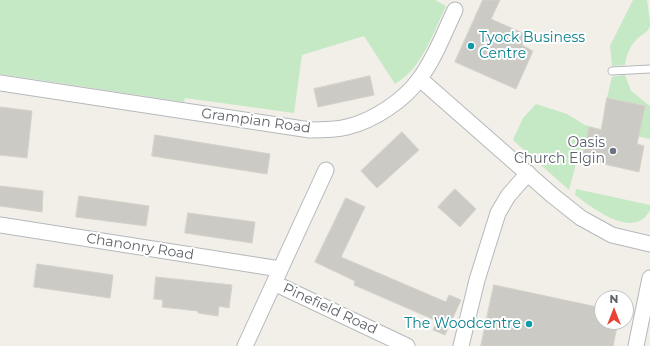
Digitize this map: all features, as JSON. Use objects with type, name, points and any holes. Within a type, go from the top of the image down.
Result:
[{"type":"street","name":"Grampian Road","points":[[0,83],[310,130],[326,130],[347,127],[370,119],[391,106],[414,86],[428,66],[455,10]]},
{"type":"street","points":[[420,79],[566,207],[597,228],[612,235],[650,244]]},
{"type":"street","name":"Pinefield Road","points":[[245,346],[326,170]]},
{"type":"street","points":[[461,346],[477,280],[498,213],[508,196],[528,173]]},
{"type":"street","name":"Chanonry Road","points":[[0,225],[280,269]]},
{"type":"street","points":[[636,346],[650,278]]},
{"type":"street","name":"Pinefield Road","points":[[274,283],[407,346]]},
{"type":"lane","points":[[612,71],[650,69]]},
{"type":"green space","points":[[0,0],[435,0],[446,6],[431,39],[417,63],[410,72],[395,84],[364,36],[302,55],[294,113],[185,98],[184,102],[0,74]]},
{"type":"green space","points":[[633,0],[647,0],[650,26],[630,48],[625,65],[612,66],[610,46]]},
{"type":"green space","points":[[625,75],[631,91],[650,106],[650,139],[589,128],[582,157],[578,156],[569,190],[513,140],[523,118],[536,104],[567,114],[585,125],[601,129],[602,123],[639,130],[645,106],[607,98],[612,77]]},
{"type":"green space","points":[[576,189],[650,205],[650,210],[643,219],[634,223],[613,219],[602,214],[575,195]]},
{"type":"building","points":[[483,0],[500,0],[491,19],[527,35],[522,45],[533,51],[516,89],[455,62]]},
{"type":"building","points":[[370,76],[374,95],[318,107],[314,89]]},
{"type":"building","points":[[607,98],[645,106],[637,144],[644,146],[639,172],[582,159],[589,127],[601,130]]},
{"type":"building","points":[[0,107],[32,111],[27,158],[0,155]]},
{"type":"building","points":[[402,132],[419,150],[377,188],[361,171]]},
{"type":"building","points":[[155,135],[270,154],[267,174],[152,156]]},
{"type":"building","points":[[0,186],[43,191],[42,212],[0,206]]},
{"type":"building","points":[[455,189],[476,209],[460,227],[438,207]]},
{"type":"building","points":[[79,196],[149,206],[146,226],[76,217]]},
{"type":"building","points":[[346,198],[365,207],[341,257],[446,302],[449,295],[461,300],[445,335],[433,330],[437,321],[354,285],[355,281],[315,262]]},
{"type":"building","points":[[188,213],[255,222],[252,243],[185,233]]},
{"type":"building","points":[[37,264],[113,275],[110,298],[34,287]]},
{"type":"building","points":[[156,277],[232,285],[229,308],[219,306],[218,316],[198,313],[198,311],[162,307],[163,300],[154,299]]},
{"type":"building","name":"The Woodcentre","points":[[494,285],[594,306],[594,330],[616,330],[613,346],[481,346]]},
{"type":"place","name":"Tyock Business Centre","points":[[471,46]]},
{"type":"place","name":"Oasis Church Elgin","points":[[613,151]]},
{"type":"place","name":"The Woodcentre","points":[[529,324]]}]
